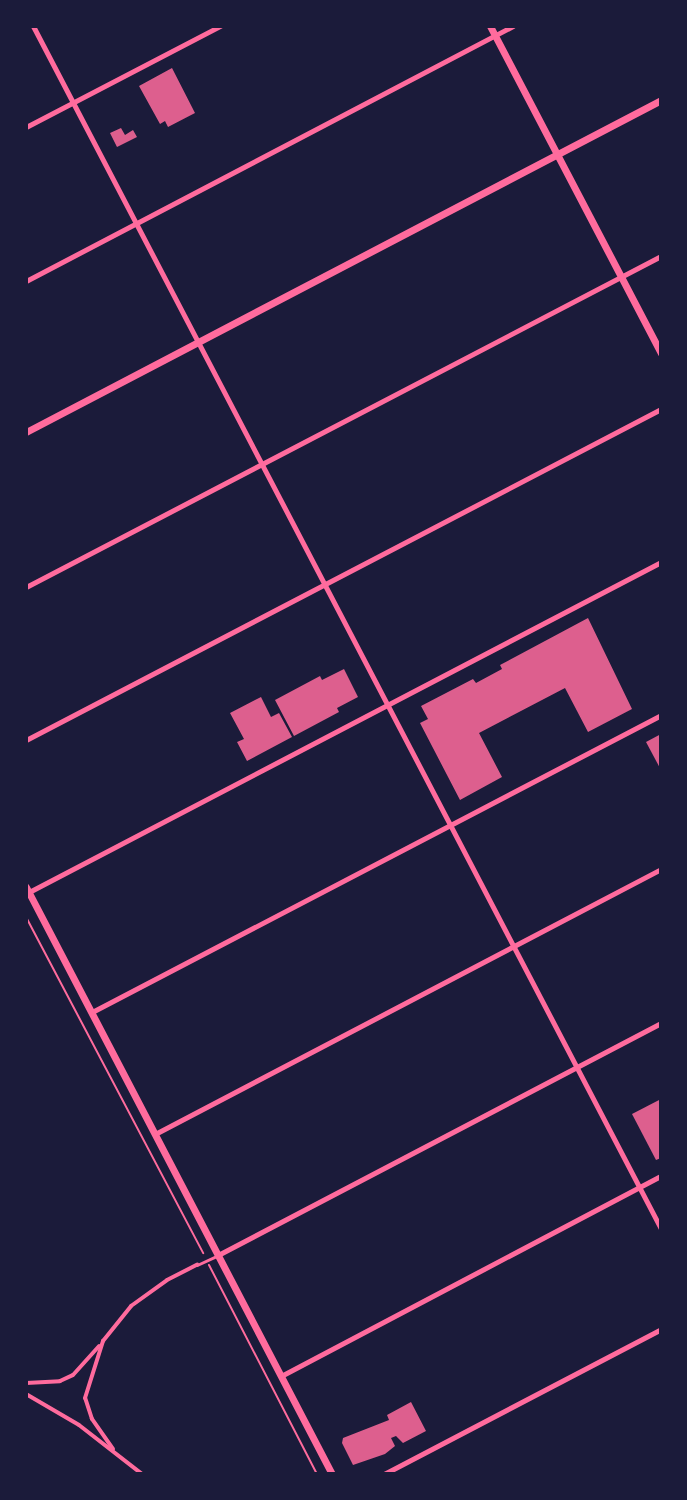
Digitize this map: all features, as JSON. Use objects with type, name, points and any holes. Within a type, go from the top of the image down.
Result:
[{"type":"street","points":[[33,26],[661,1229]]},
{"type":"street","points":[[26,127],[220,26]]},
{"type":"street","points":[[490,26],[661,353]]},
{"type":"street","points":[[26,281],[513,26]]},
{"type":"street","points":[[26,432],[661,100]]},
{"type":"street","points":[[26,587],[661,256]]},
{"type":"street","points":[[26,740],[661,409]]},
{"type":"street","points":[[332,1474],[27,890],[661,562]]},
{"type":"street","points":[[92,1012],[661,715]]},
{"type":"street","points":[[155,1134],[661,869]]},
{"type":"street","points":[[218,1255],[661,1023]]},
{"type":"street","points":[[281,1376],[661,1176]]},
{"type":"street","points":[[26,1383],[60,1381],[73,1375],[131,1306],[167,1280],[197,1265]]},
{"type":"street","points":[[384,1474],[661,1329]]},
{"type":"street","points":[[103,1341],[85,1398],[92,1419],[113,1449]]},
{"type":"street","points":[[26,1394],[113,1449],[142,1474]]},
{"type":"lane","points":[[197,1265],[218,1255]]},
{"type":"path","points":[[26,917],[317,1474]]},
{"type":"building","points":[[172,68],[195,113],[168,127],[165,121],[160,124],[139,86]]},
{"type":"building","points":[[121,128],[125,135],[133,130],[137,137],[117,147],[110,133]]},
{"type":"building","points":[[588,618],[632,709],[588,732],[565,688],[479,733],[502,777],[460,800],[420,723],[428,719],[421,706],[473,679],[476,683],[502,669],[500,665]]},
{"type":"building","points":[[344,669],[358,697],[337,708],[339,712],[294,736],[275,700],[320,676],[322,680]]},
{"type":"building","points":[[261,697],[271,717],[279,713],[292,737],[247,761],[237,742],[244,739],[230,713]]},
{"type":"building","points":[[661,734],[661,770],[646,742]]},
{"type":"building","points":[[661,1099],[661,1158],[656,1160],[632,1114]]},
{"type":"building","points":[[411,1402],[426,1431],[403,1443],[396,1436],[391,1438],[395,1446],[385,1454],[353,1465],[342,1443],[343,1438],[389,1420],[387,1415]]}]
